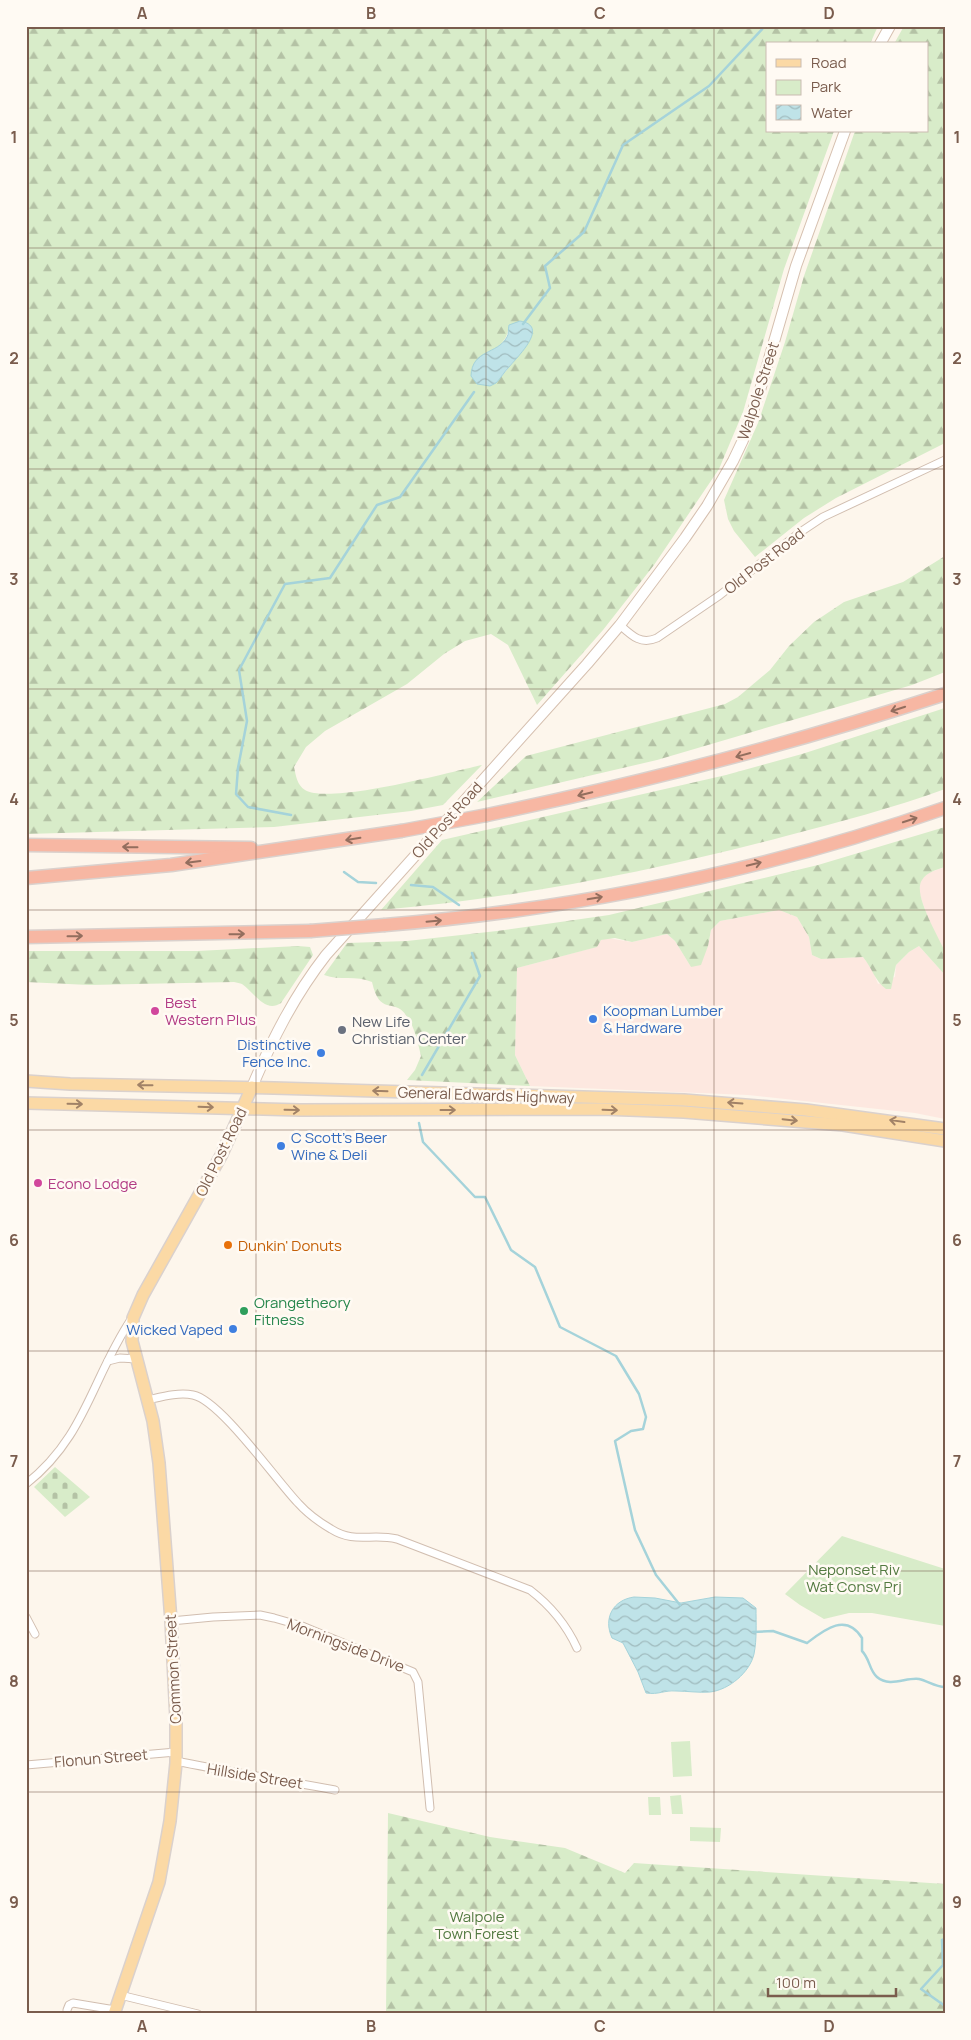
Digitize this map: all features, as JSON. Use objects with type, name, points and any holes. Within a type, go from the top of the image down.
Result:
[{"type":"highway","points":[[26,878],[171,865],[283,850],[487,815],[613,788],[742,755],[945,694]]},
{"type":"highway","points":[[26,937],[310,931],[513,911],[669,884],[815,848],[945,808]]},
{"type":"highway","points":[[26,845],[283,850]]},
{"type":"main road","points":[[881,42],[890,26]]},
{"type":"main road","name":"Walpole Street","points":[[620,625],[707,506],[743,440],[760,390],[796,266],[845,132]]},
{"type":"main road","name":"Old Post Road","points":[[133,1318],[143,1295],[222,1154],[282,1021],[299,991],[326,955],[578,675],[620,625]]},
{"type":"main road","name":"General Edwards Highway","points":[[26,1081],[70,1084],[252,1087],[723,1102],[806,1110],[945,1129]]},
{"type":"main road","name":"General Edwards Highway","points":[[26,1103],[316,1110],[605,1109],[684,1112],[843,1125],[945,1141]]},
{"type":"main road","name":"Common Street","points":[[115,2012],[159,1882],[172,1806],[176,1757],[171,1621],[159,1464],[147,1400],[132,1341],[133,1318]]},
{"type":"street","name":"Old Post Road","points":[[620,625],[642,641],[657,638],[720,595],[822,517],[945,460]]},
{"type":"street","name":"Old Post Road","points":[[26,1484],[56,1457],[79,1423],[119,1337],[133,1318]]},
{"type":"street","points":[[108,1361],[123,1358],[137,1359]]},
{"type":"street","points":[[147,1400],[184,1394],[193,1395],[205,1400],[226,1419],[298,1503],[331,1529],[351,1538],[386,1537],[397,1539],[530,1590],[547,1603],[562,1620],[577,1648]]},
{"type":"street","name":"Morningside Drive","points":[[171,1621],[213,1617],[260,1616],[281,1619],[413,1672],[418,1682],[430,1808]]},
{"type":"street","points":[[26,1617],[35,1634]]},
{"type":"street","name":"Flonun Street","points":[[26,1765],[176,1757]]},
{"type":"street","name":"Hillside Street","points":[[176,1757],[214,1770],[259,1775],[335,1790]]},
{"type":"street","points":[[120,1995],[198,2014]]},
{"type":"street","points":[[67,2010],[69,2005],[73,2003],[115,2012]]},
{"type":"shaded area","points":[[945,867],[945,952],[929,921],[919,892],[920,881],[928,873]]},
{"type":"shaded area","points":[[779,910],[797,917],[809,937],[812,955],[821,959],[863,957],[872,969],[878,984],[895,977],[896,965],[909,952],[919,946],[945,975],[945,1119],[915,1113],[748,1095],[530,1086],[515,1055],[517,968],[596,947],[601,940],[607,938],[632,942],[667,934],[675,941],[691,967],[708,946],[711,930],[720,921]]},
{"type":"green space","points":[[26,26],[878,26],[871,42],[766,42],[766,132],[834,132],[784,269],[743,412],[719,469],[654,565],[603,630],[537,705],[508,645],[491,634],[465,641],[444,654],[407,684],[325,731],[306,747],[294,767],[296,777],[302,788],[318,794],[364,791],[482,765],[443,805],[411,811],[274,827],[26,834]],"holes":[[[508,330],[519,355],[502,376],[487,352],[501,344]]]},
{"type":"green space","points":[[904,26],[945,26],[945,443],[836,498],[804,518],[755,557],[734,531],[728,519],[724,500],[758,423],[785,342],[804,276],[855,132],[928,132],[928,42],[895,42]]},
{"type":"green space","points":[[945,556],[945,672],[912,685],[657,760],[477,802],[526,756],[725,704],[738,697],[770,670],[789,646],[814,622],[844,602],[903,582]]},
{"type":"green space","points":[[945,708],[945,789],[886,809],[736,849],[635,872],[534,891],[381,910],[442,840],[726,775],[802,754]]},
{"type":"green space","points":[[945,827],[945,867],[926,875],[920,886],[923,905],[945,952],[945,975],[919,946],[909,952],[896,965],[891,989],[886,989],[879,982],[863,957],[821,959],[812,955],[809,937],[797,917],[779,910],[720,921],[711,930],[708,946],[701,965],[691,967],[675,941],[667,934],[632,942],[615,938],[601,940],[597,947],[517,968],[515,1055],[530,1086],[407,1080],[415,1070],[421,1056],[413,1029],[406,1015],[396,1007],[383,1003],[375,993],[372,982],[324,975],[347,943],[407,941],[497,931],[609,915],[818,865]]},
{"type":"green space","points":[[310,947],[313,955],[281,1003],[275,1006],[265,1004],[242,984],[234,982],[89,985],[26,982],[26,951],[197,951]]},
{"type":"green space","points":[[55,1467],[90,1497],[65,1517],[34,1487]]},
{"type":"green space","name":"Neponset Riv Wat Consv Prj","points":[[842,1536],[945,1569],[945,1626],[872,1613],[849,1613],[824,1619],[785,1594]]},
{"type":"green space","points":[[690,1741],[692,1776],[673,1777],[671,1742]]},
{"type":"green space","points":[[681,1795],[683,1814],[672,1814],[670,1796]]},
{"type":"green space","points":[[648,1797],[660,1797],[661,1815],[649,1815]]},
{"type":"green space","name":"Walpole Town Forest","points":[[388,1813],[490,1837],[565,1848],[625,1873],[634,1863],[945,1884],[945,2014],[386,2014]]},
{"type":"green space","points":[[690,1827],[721,1828],[720,1842],[690,1841]]},
{"type":"water","points":[[520,321],[529,324],[532,329],[529,342],[496,383],[490,386],[477,384],[471,376],[472,367],[476,361],[503,343],[508,336],[509,325]]},
{"type":"water","points":[[634,1597],[655,1598],[681,1603],[715,1597],[743,1598],[756,1608],[755,1648],[752,1661],[738,1679],[717,1691],[646,1693],[638,1672],[623,1643],[612,1638],[609,1624],[609,1617],[615,1606]]},
{"type":"waterway","points":[[523,324],[550,288],[545,266],[584,232],[623,145],[709,86],[765,26]]},
{"type":"waterway","points":[[291,815],[248,807],[236,794],[238,768],[247,721],[239,670],[285,584],[330,578],[377,505],[400,497],[474,392]]},
{"type":"waterway","points":[[344,872],[358,882],[376,883]]},
{"type":"waterway","points":[[411,885],[433,887],[459,905]]},
{"type":"waterway","points":[[422,1075],[480,976],[472,953]]},
{"type":"waterway","points":[[419,1123],[423,1142],[475,1197],[485,1197],[511,1250],[535,1267],[560,1327],[616,1356],[639,1394],[646,1417],[643,1429],[631,1431],[615,1441],[635,1530],[656,1575],[680,1605]]},
{"type":"waterway","points":[[753,1632],[773,1631],[807,1643],[835,1626],[849,1626],[856,1630],[862,1638],[862,1651],[877,1677],[887,1682],[919,1679],[945,1687]]},
{"type":"waterway","points":[[945,1939],[942,1940],[943,1965],[921,1989],[945,2006]]},
{"type":"place","name":"Best Western Plus","points":[[155,1011]]},
{"type":"place","name":"Koopman Lumber & Hardware","points":[[593,1019]]},
{"type":"place","name":"New Life Christian Center","points":[[342,1030]]},
{"type":"place","name":"Distinctive Fence Inc.","points":[[321,1053]]},
{"type":"place","name":"C Scott's Beer Wine & Deli","points":[[281,1146]]},
{"type":"place","name":"Econo Lodge","points":[[38,1183]]},
{"type":"place","name":"Dunkin' Donuts","points":[[228,1245]]},
{"type":"place","name":"Orangetheory Fitness","points":[[244,1311]]},
{"type":"place","name":"Wicked Vaped","points":[[233,1329]]}]
